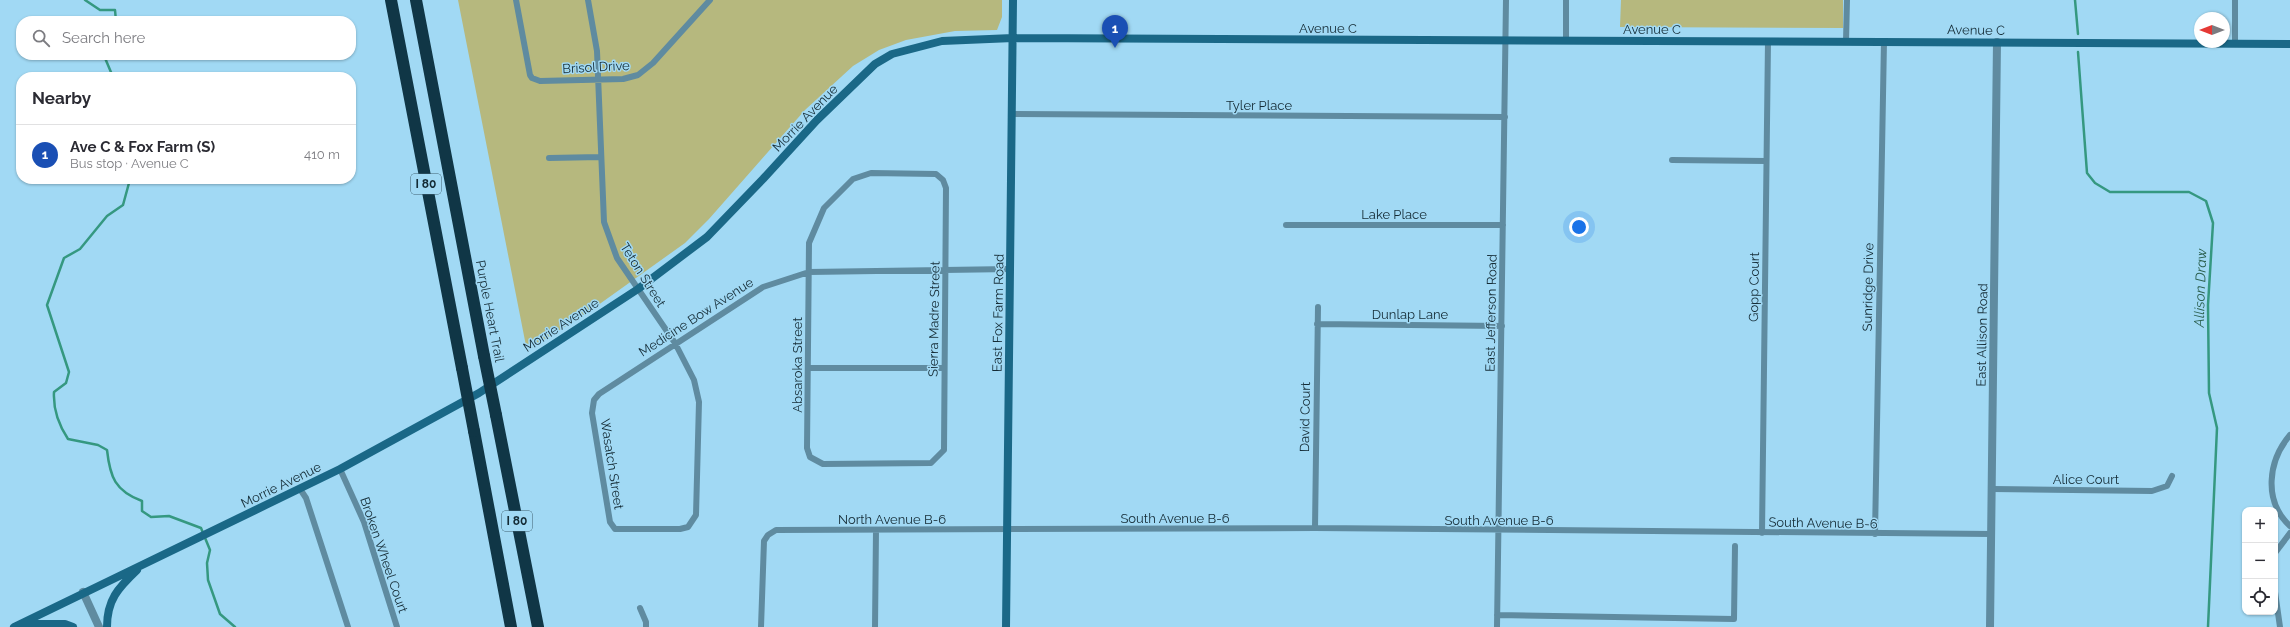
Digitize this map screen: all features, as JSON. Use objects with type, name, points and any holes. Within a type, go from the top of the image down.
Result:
[{"type":"highway","name":"I 80","points":[[391,0],[512,627]]},
{"type":"highway","name":"Purple Heart Trail","points":[[416,0],[484,356],[538,627]]},
{"type":"main road","name":"East Fox Farm Road","points":[[1006,627],[1013,114],[1013,0]]},
{"type":"main road","name":"Avenue C","points":[[1013,38],[2290,44]]},
{"type":"main road","name":"Morrie Avenue","points":[[16,626],[83,592],[168,553],[340,469],[479,393],[638,289],[707,237],[764,180],[816,120],[875,64],[892,54],[942,41],[1013,38]]},
{"type":"main road","points":[[107,627],[111,599],[123,583],[142,565]]},
{"type":"main road","points":[[16,626],[65,624],[74,627]]},
{"type":"street","name":"Brisol Drive","points":[[516,0],[532,78],[540,81],[632,78],[645,71],[710,0]]},
{"type":"street","name":"Teton Street","points":[[588,0],[597,44],[600,157],[604,222],[617,258],[675,343],[694,380],[698,402],[696,515],[688,526],[680,529],[615,529]]},
{"type":"street","name":"East Jefferson Road","points":[[1497,627],[1506,0]]},
{"type":"street","points":[[1566,0],[1566,41]]},
{"type":"street","points":[[1846,41],[1847,0]]},
{"type":"street","points":[[2235,0],[2235,44]]},
{"type":"street","name":"Gopp Court","points":[[1762,533],[1768,41]]},
{"type":"street","name":"Sunridge Drive","points":[[1875,534],[1884,41]]},
{"type":"street","name":"East Allison Road","points":[[1990,627],[1993,490],[1997,42]]},
{"type":"street","name":"Tyler Place","points":[[1013,114],[1505,117]]},
{"type":"street","points":[[549,158],[600,157]]},
{"type":"street","points":[[1672,160],[1766,161]]},
{"type":"street","name":"Absaroka Street","points":[[944,450],[931,463],[823,464],[810,457],[807,448],[809,242],[824,208],[853,179],[872,173],[936,174],[943,180],[946,188]]},
{"type":"street","name":"Sierra Madre Street","points":[[944,450],[946,188]]},
{"type":"street","name":"Lake Place","points":[[1286,225],[1503,225]]},
{"type":"street","name":"Medicine Bow Avenue","points":[[594,400],[598,394],[763,287],[809,272],[1011,269]]},
{"type":"street","name":"David Court","points":[[1315,528],[1318,307]]},
{"type":"street","name":"Dunlap Lane","points":[[1318,324],[1502,326]]},
{"type":"street","points":[[808,368],[944,368]]},
{"type":"street","name":"Wasatch Street","points":[[594,400],[593,420],[610,522],[615,529]]},
{"type":"street","points":[[2290,435],[2280,448],[2274,463],[2271,483],[2277,509],[2290,526]]},
{"type":"street","name":"Broken Wheel Court","points":[[340,469],[364,522],[396,627]]},
{"type":"street","name":"Alice Court","points":[[1993,490],[2152,490],[2167,486],[2172,476]]},
{"type":"street","points":[[300,489],[306,498],[348,627]]},
{"type":"street","name":"South Avenue B-6","points":[[1008,529],[1315,528],[1498,531],[1991,534]]},
{"type":"street","name":"North Avenue B-6","points":[[761,627],[764,541],[768,534],[776,530],[1008,529]]},
{"type":"street","points":[[875,627],[876,530]]},
{"type":"street","points":[[2278,549],[2290,533]]},
{"type":"street","points":[[1497,615],[1734,618],[1735,546]]},
{"type":"street","points":[[83,592],[99,627]]},
{"type":"street","points":[[640,608],[646,627]]},
{"type":"street","points":[[2278,613],[2280,627]]},
{"type":"green space","points":[[458,0],[1002,0],[1002,17],[997,30],[955,31],[906,40],[879,50],[853,66],[805,110],[709,219],[685,243],[594,308],[527,351]]},
{"type":"green space","points":[[1621,0],[1843,0],[1843,28],[1620,27]]},
{"type":"waterway","points":[[85,0],[100,10],[115,10],[116,16]]},
{"type":"waterway","name":"Allison Draw","points":[[2075,0],[2078,34]]},
{"type":"waterway","name":"Allison Draw","points":[[2078,52],[2087,173],[2095,183],[2110,192],[2189,192],[2206,201],[2213,223],[2208,305],[2209,393],[2217,428],[2208,627]]},
{"type":"waterway","points":[[106,60],[111,72]]},
{"type":"waterway","points":[[129,184],[123,205],[107,216],[80,249],[64,258],[47,305],[69,372],[66,383],[54,392],[55,411],[61,428],[68,439],[98,445],[107,450],[110,468],[116,482],[126,493],[142,501],[142,511],[151,517],[169,516],[201,528],[210,550],[207,563],[208,580],[220,614],[235,627]]},
{"type":"place","name":"Ave C & Fox Farm (S)","points":[[1115,48]]}]
